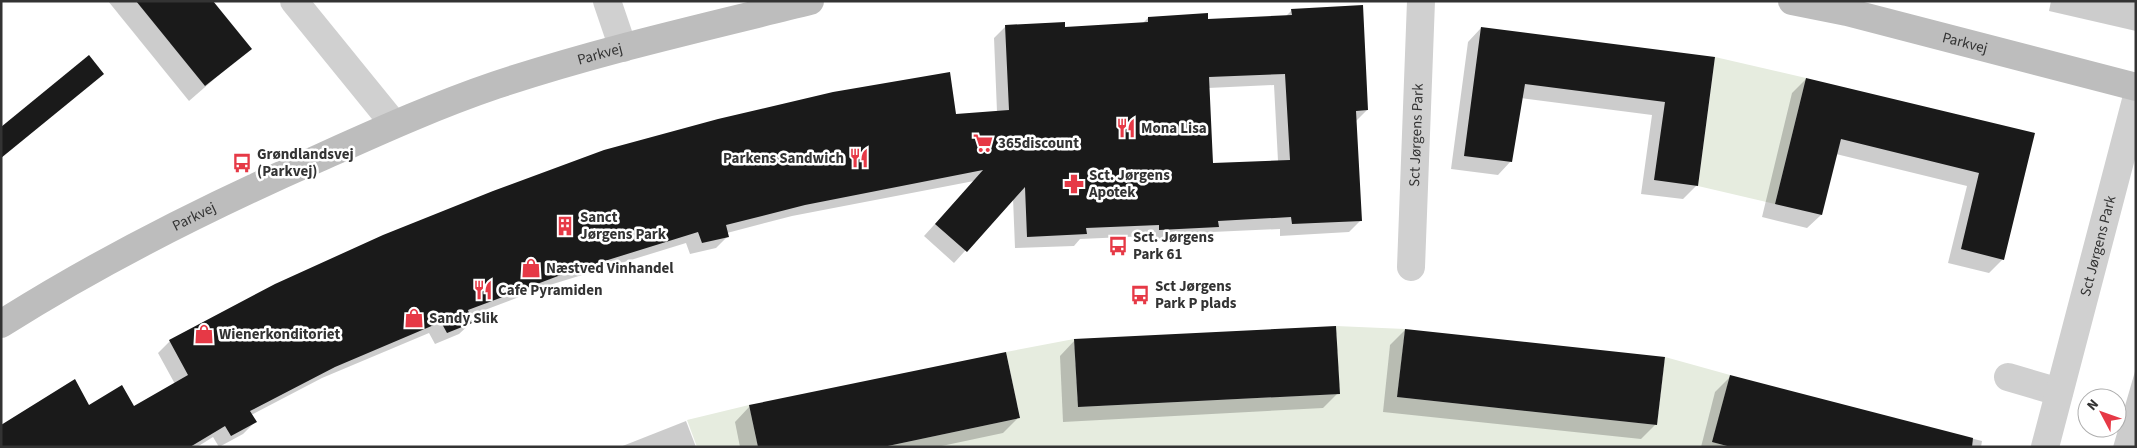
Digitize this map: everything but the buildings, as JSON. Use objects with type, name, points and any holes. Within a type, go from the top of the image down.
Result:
[{"type":"street","points":[[294,1],[394,124]]},
{"type":"street","points":[[607,1],[623,48]]},
{"type":"street","name":"Parkvej","points":[[1,324],[66,283],[221,202],[394,124],[495,86],[623,48],[810,1]]},
{"type":"street","name":"Sct Jørgens Park","points":[[1411,267],[1422,1]]},
{"type":"street","name":"Parkvej","points":[[1792,1],[1847,12],[2136,87]]},
{"type":"street","name":"Sct Jørgens Park","points":[[2045,447],[2136,100]]},
{"type":"street","points":[[2008,376],[2059,392]]},
{"type":"shaded area","points":[[1715,57],[1806,78],[1775,204],[1698,186]]},
{"type":"shaded area","points":[[1336,326],[1405,329],[1397,397],[1657,425],[1665,357],[1730,375],[1713,442],[1731,447],[883,447],[1020,418],[1006,352],[1074,339],[1078,407],[1339,394]]},
{"type":"shaded area","points":[[749,405],[758,447],[697,447],[687,420]]},
{"type":"place","name":"Mona Lisa","points":[[1126,128]]},
{"type":"place","name":"365discount","points":[[983,143]]},
{"type":"place","name":"Parkens Sandwich","points":[[859,158]]},
{"type":"place","name":"Grøndlandsvej (Parkvej)","points":[[242,163]]},
{"type":"place","name":"Sct. Jørgens Apotek","points":[[1074,184]]},
{"type":"place","name":"Sanct Jørgens Park","points":[[565,226]]},
{"type":"place","name":"Sct. Jørgens Park 61","points":[[1118,246]]},
{"type":"place","name":"Næstved Vinhandel","points":[[531,268]]},
{"type":"place","name":"Cafe Pyramiden","points":[[483,290]]},
{"type":"place","name":"Sct Jørgens Park P plads","points":[[1140,295]]},
{"type":"place","name":"Sandy Slik","points":[[414,318]]},
{"type":"place","name":"Wienerkonditoriet","points":[[204,334]]}]
